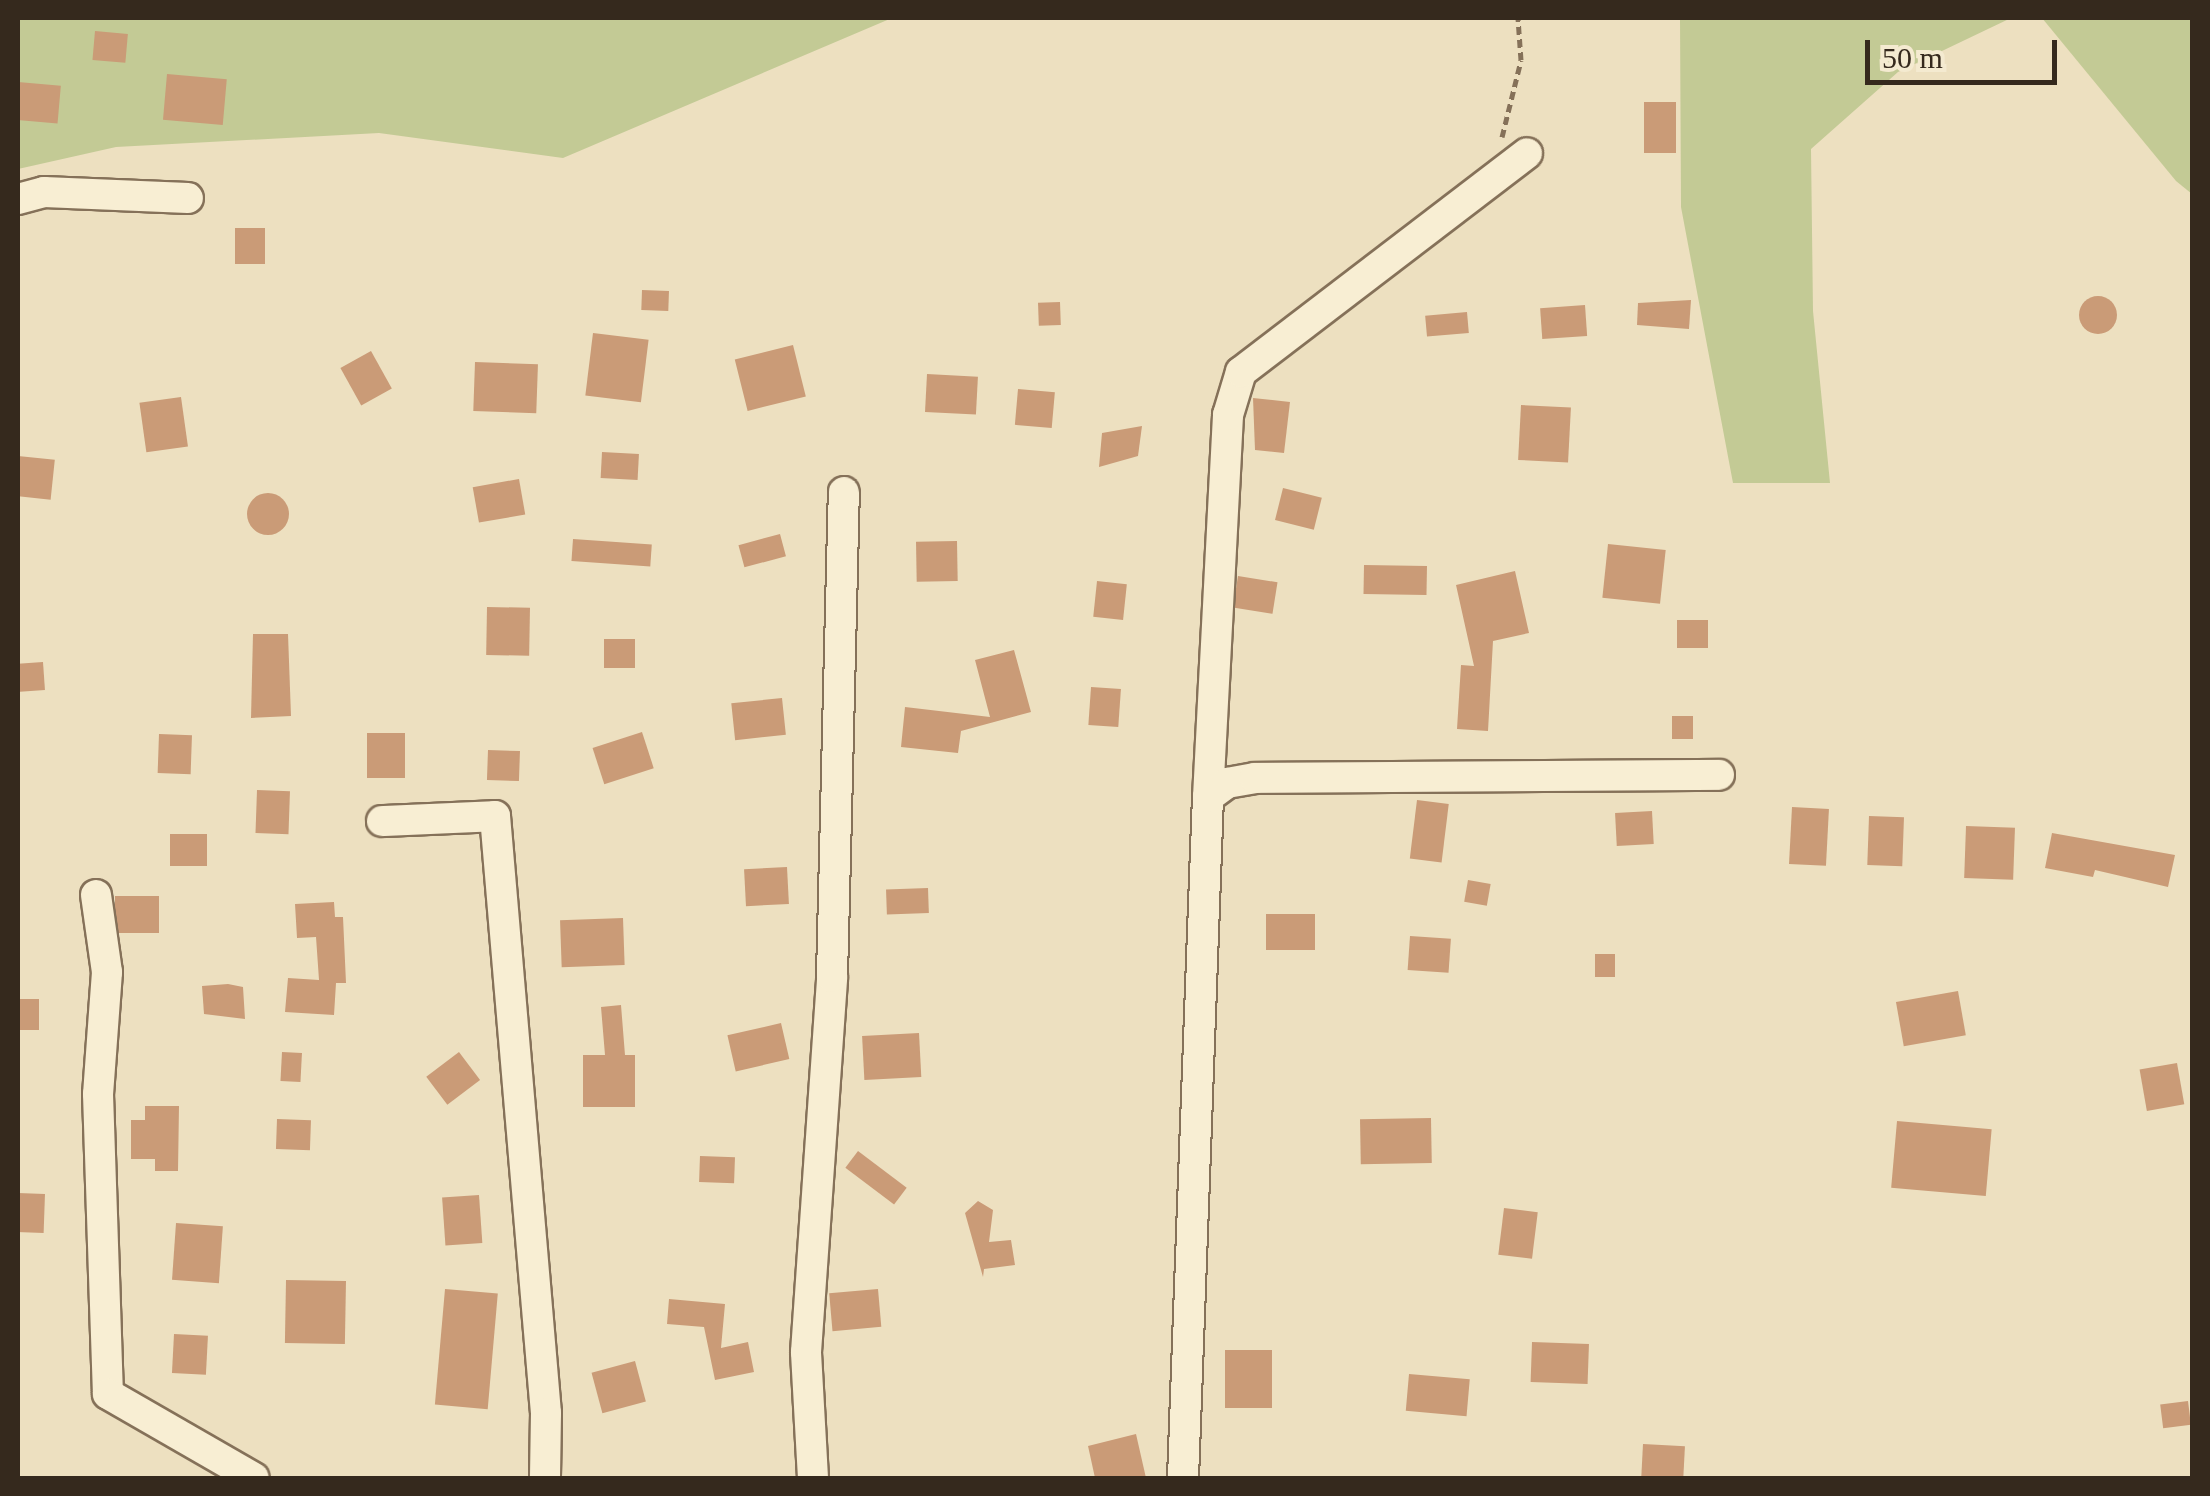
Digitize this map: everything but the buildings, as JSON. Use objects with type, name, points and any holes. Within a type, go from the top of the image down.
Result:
[{"type":"street","points":[[1183,1478],[1184,1313],[1228,415],[1240,372],[1490,186],[1527,154]]},
{"type":"street","points":[[18,199],[44,192],[188,198]]},
{"type":"street","points":[[813,1478],[806,1352],[832,977],[844,492]]},
{"type":"street","points":[[1208,797],[1227,783],[1255,778],[1719,776]]},
{"type":"street","points":[[382,820],[495,816],[546,1413],[545,1478]]},
{"type":"street","points":[[96,896],[106,972],[98,1094],[108,1394],[254,1478]]},
{"type":"path","points":[[1490,186],[1521,60],[1518,18]]},
{"type":"green space","points":[[18,18],[892,18],[563,158],[379,133],[116,147],[18,169]]},
{"type":"green space","points":[[1680,18],[2011,18],[1898,72],[1811,149],[1813,311],[1830,483],[1733,483],[1681,207]]},
{"type":"green space","points":[[2042,18],[2192,18],[2192,194],[2176,181]]}]
